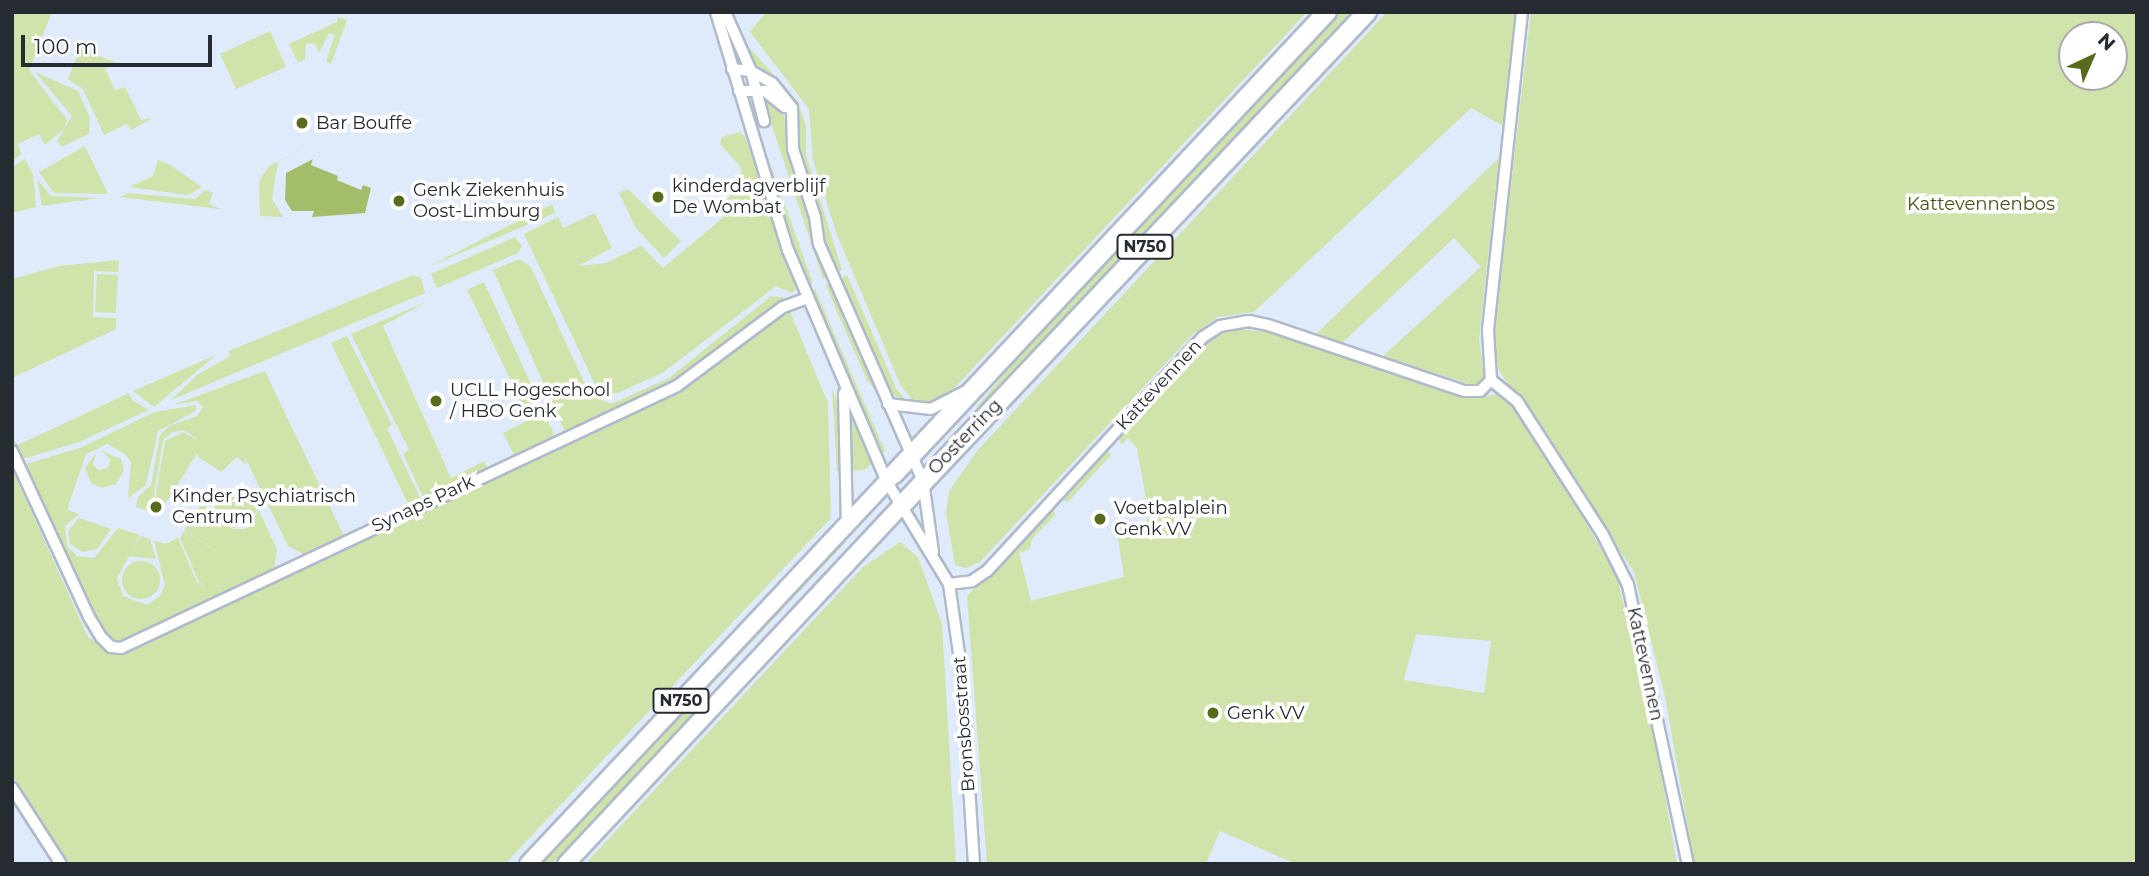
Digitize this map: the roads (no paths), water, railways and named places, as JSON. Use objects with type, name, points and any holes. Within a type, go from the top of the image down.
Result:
[{"type":"highway","name":"Oosterring","points":[[891,478],[1327,12]]},
{"type":"highway","name":"Oosterring","points":[[902,505],[1367,12]]},
{"type":"main road","name":"Oosterring","points":[[528,864],[891,478]]},
{"type":"main road","name":"Oosterring","points":[[566,864],[902,505]]},
{"type":"street","points":[[716,12],[788,250],[843,382],[902,505],[933,552],[949,584]]},
{"type":"street","points":[[725,12],[751,71],[764,121]]},
{"type":"street","points":[[1491,380],[1488,330],[1522,12]]},
{"type":"street","points":[[732,69],[751,71],[772,83],[788,101],[793,116],[793,149],[815,217],[819,244],[923,481],[933,552]]},
{"type":"street","points":[[739,90],[756,89],[778,99],[793,116]]},
{"type":"street","name":"Synaps Park","points":[[12,451],[89,617],[101,637],[111,646],[121,648],[677,387],[783,307],[808,298]]},
{"type":"street","name":"Kattevennen","points":[[949,584],[972,581],[987,572],[1203,337],[1220,326],[1249,321],[1268,325],[1464,391],[1480,391],[1491,380],[1517,401],[1603,535],[1628,585],[1688,864]]},
{"type":"street","points":[[843,382],[848,467],[846,524]]},
{"type":"street","name":"Oosterring","points":[[888,404],[931,410],[974,387]]},
{"type":"street","name":"Bronsbosstraat","points":[[949,584],[961,674],[975,864]]},
{"type":"street","points":[[12,788],[61,864]]},
{"type":"place","name":"Bar Bouffe","points":[[302,123]]},
{"type":"place","name":"kinderdagverblijf De Wombat","points":[[658,197]]},
{"type":"place","name":"Genk Ziekenhuis Oost-Limburg","points":[[399,201]]},
{"type":"place","name":"UCLL Hogeschool / HBO Genk","points":[[436,401]]},
{"type":"place","name":"Kinder Psychiatrisch Centrum","points":[[156,507]]},
{"type":"place","name":"Voetbalplein Genk VV","points":[[1100,519]]},
{"type":"place","name":"Genk VV","points":[[1213,713]]},
{"type":"park label","name":"Kattevennenbos","points":[[1981,204]]}]
